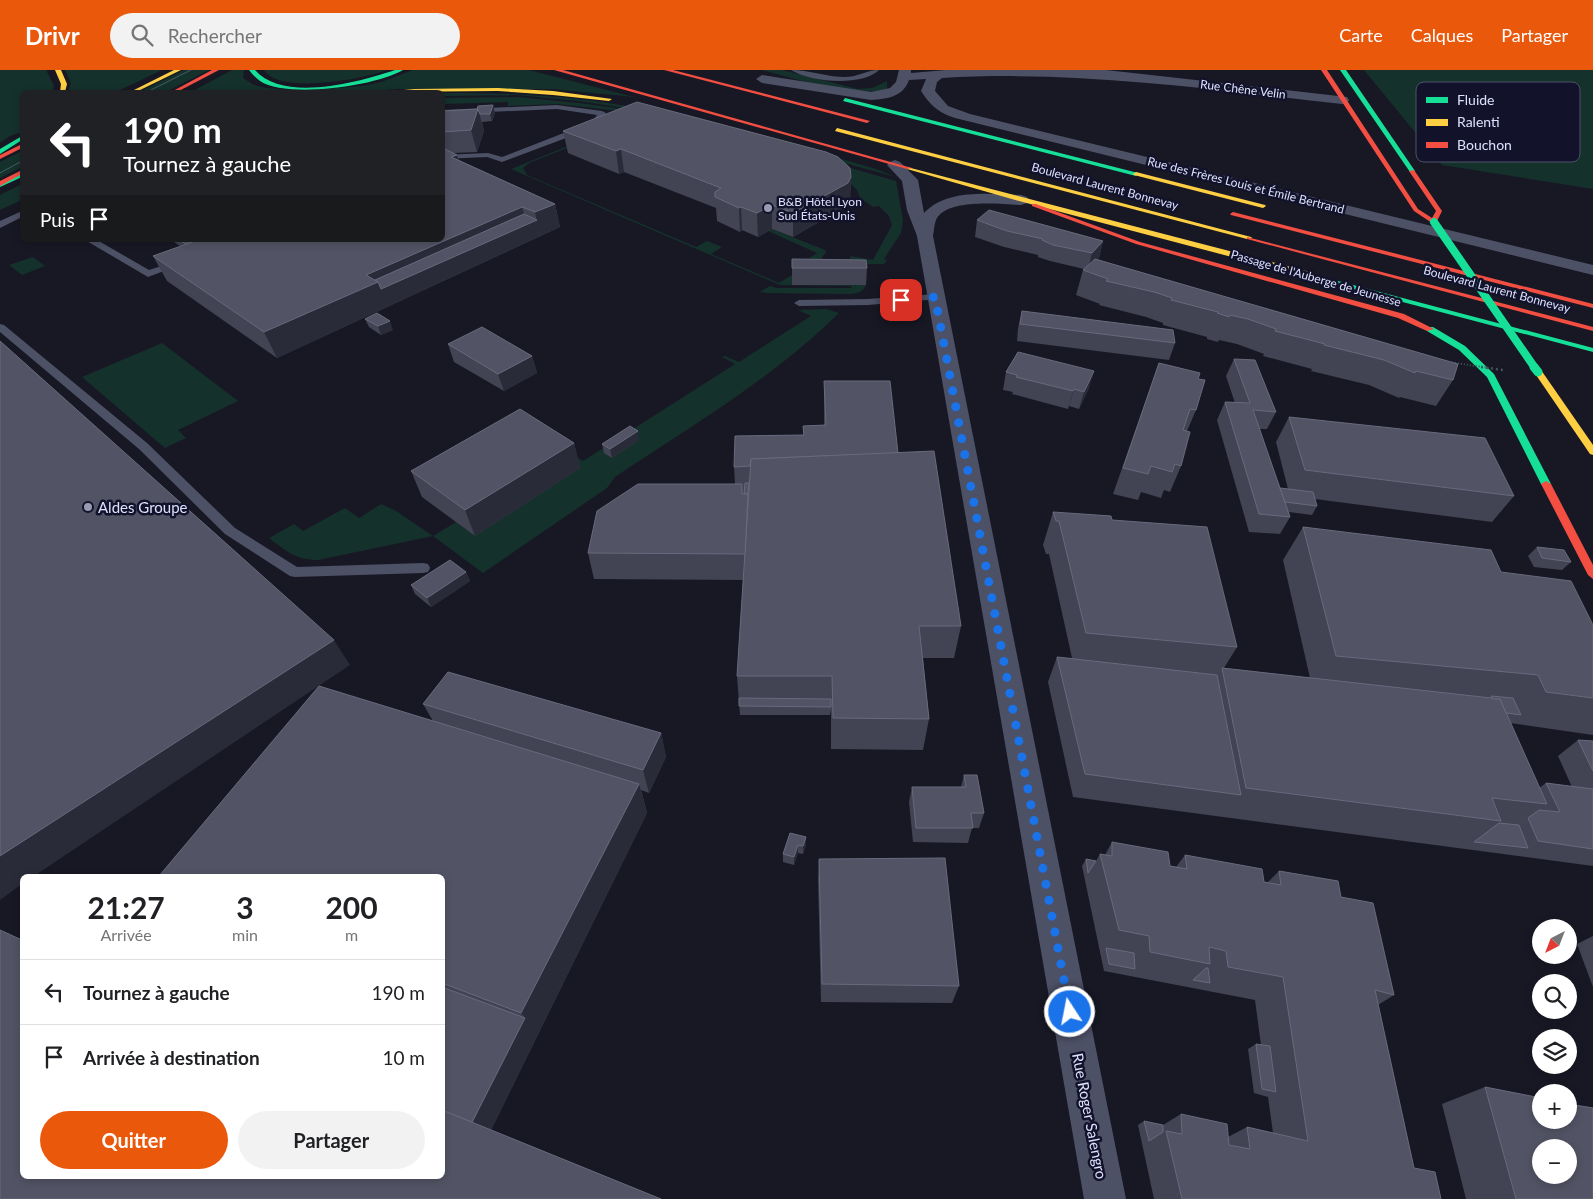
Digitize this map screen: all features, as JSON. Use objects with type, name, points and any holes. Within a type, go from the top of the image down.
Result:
[{"type":"main road","points":[[58,70],[64,84],[63,90]]},
{"type":"main road","points":[[137,90],[178,70]]},
{"type":"main road","points":[[178,90],[216,70]]},
{"type":"main road","points":[[252,70],[255,76],[262,80],[281,86],[302,87],[361,82],[400,70]]},
{"type":"main road","points":[[557,70],[1021,200],[1593,350]]},
{"type":"main road","points":[[667,70],[874,123]]},
{"type":"main road","points":[[1324,70],[1416,210],[1434,222],[1593,452]]},
{"type":"main road","points":[[1342,70],[1439,211],[1434,222]]},
{"type":"main road","points":[[747,76],[1276,209]]},
{"type":"main road","points":[[445,90],[491,89],[550,92],[625,101],[677,111],[836,148]]},
{"type":"main road","points":[[1342,100],[1364,102]]},
{"type":"main road","name":"Boulevard Laurent Bonnevay","points":[[826,127],[1593,329]]},
{"type":"main road","points":[[0,152],[20,139]]},
{"type":"main road","points":[[0,157],[20,147]]},
{"type":"main road","points":[[0,184],[20,175]]},
{"type":"main road","name":"Passage de l'Auberge de Jeunesse","points":[[1021,200],[1138,242],[1401,316],[1432,330],[1462,348],[1491,376],[1593,575]]},
{"type":"main road","name":"Boulevard Laurent Bonnevay","points":[[1219,211],[1593,306]]},
{"type":"main road","points":[[1438,251],[1476,261]]},
{"type":"street","name":"Rue Chêne Velin","points":[[904,73],[939,74],[1016,70],[1106,74],[1342,100]]},
{"type":"street","points":[[865,95],[892,93],[898,89],[904,73]]},
{"type":"street","name":"Rue des Frères Louis et Émile Bertrand","points":[[939,74],[931,81],[928,91],[934,102],[950,112],[1593,270]]},
{"type":"street","points":[[762,79],[917,104],[950,112]]},
{"type":"street","name":"Rue Roger Salengro","points":[[895,165],[910,180],[915,210],[925,236],[1105,1199]]},
{"type":"street","name":"Rue Roger Salengro","points":[[925,236],[928,218],[940,206],[962,201],[1021,200]]},
{"type":"lane","points":[[794,70],[846,80],[867,77],[876,70]]},
{"type":"lane","points":[[833,78],[838,70]]},
{"type":"lane","points":[[445,112],[557,107],[602,114],[595,124],[502,160],[488,154],[445,157]]},
{"type":"lane","points":[[0,227],[20,215]]},
{"type":"lane","points":[[0,227],[20,224]]},
{"type":"lane","points":[[93,242],[148,274],[189,260]]},
{"type":"lane","points":[[799,303],[868,302],[935,297]]},
{"type":"lane","points":[[0,327],[143,446],[230,531],[295,572],[423,568]]},
{"type":"path","points":[[1446,361],[1508,371]]},
{"type":"green space","points":[[0,70],[46,70],[54,86],[53,90],[20,90],[20,133],[10,136],[0,143]]},
{"type":"green space","points":[[65,70],[162,70],[120,90],[69,90],[71,83]]},
{"type":"green space","points":[[184,70],[209,70],[170,90],[143,90]]},
{"type":"green space","points":[[232,70],[244,70],[243,78],[254,85],[291,90],[195,90]]},
{"type":"green space","points":[[264,70],[387,70],[342,81],[303,83],[286,82],[273,78]]},
{"type":"green space","points":[[413,70],[529,70],[634,97],[552,89],[315,90],[362,86],[381,82]]},
{"type":"green space","points":[[762,70],[782,70],[858,89],[872,88],[887,81],[887,88],[862,92],[844,90]]},
{"type":"green space","points":[[1364,70],[1593,70],[1593,189],[1442,165],[1440,162],[1580,162],[1580,82],[1416,82],[1416,133]]},
{"type":"green space","points":[[445,93],[538,95],[595,101],[666,113],[772,139],[876,169],[896,177],[638,110],[579,101],[517,95],[445,96]]},
{"type":"green space","points":[[518,97],[644,112],[738,136],[896,181],[903,220],[901,233],[884,259],[887,260],[884,264],[863,264],[849,260],[851,256],[873,260],[892,225],[889,216],[879,206],[873,207],[860,198],[857,190],[847,180],[638,120],[529,163],[523,168],[527,175],[696,247],[707,241],[722,247],[711,254],[779,283],[792,275],[792,285],[866,285],[860,292],[850,294],[760,292],[770,286],[776,288],[851,288],[852,286],[780,285],[511,169],[615,127],[620,111],[558,104],[508,106],[508,102],[445,104],[445,98]]},
{"type":"green space","points":[[20,152],[20,168],[0,178],[0,162]]},
{"type":"green space","points":[[20,185],[20,201],[0,210],[0,195]]},
{"type":"green space","points":[[772,229],[826,252],[821,259],[808,259],[817,253],[768,231]]},
{"type":"green space","points":[[33,257],[45,266],[22,275],[9,265]]},
{"type":"green space","points":[[826,309],[839,313],[814,337],[759,380],[615,477],[607,488],[483,573],[433,536],[456,522],[475,536],[569,453],[583,461],[735,364],[722,357],[725,356],[739,362],[811,316],[798,310]]},
{"type":"green space","points":[[162,343],[238,401],[178,430],[186,438],[165,448],[82,377]]},
{"type":"green space","points":[[381,504],[396,511],[433,536],[318,560],[297,556],[286,551],[269,538],[294,524],[303,531],[345,508],[359,518]]},
{"type":"building","points":[[637,102],[826,152],[838,157],[850,168],[851,177],[848,183],[793,213],[772,205],[757,213],[739,208],[715,197],[715,192],[721,188],[621,149],[616,151],[563,131]]},
{"type":"building","points":[[493,105],[490,114],[480,114],[477,109],[478,106]]},
{"type":"building","points":[[478,109],[471,130],[445,132],[445,111]]},
{"type":"building","points":[[445,149],[457,155],[451,157],[555,204],[535,212],[522,207],[445,241]]},
{"type":"building","points":[[989,210],[1103,241],[1092,253],[1053,245],[1043,239],[1007,231],[977,220]]},
{"type":"building","points":[[524,214],[537,220],[381,289],[375,280]]},
{"type":"building","points":[[192,242],[442,242],[366,275],[378,282],[264,332],[153,256]]},
{"type":"building","points":[[792,259],[866,260],[867,268],[792,268]]},
{"type":"building","points":[[1095,259],[1458,364],[1453,380],[1416,371],[1415,373],[1384,360],[1275,331],[1276,329],[1248,319],[1230,315],[1229,317],[1218,312],[1171,300],[1172,298],[1154,292],[1106,281],[1108,279],[1083,270]]},
{"type":"building","points":[[1022,311],[1173,330],[1175,343],[1020,324]]},
{"type":"building","points":[[377,313],[390,321],[378,326],[365,319]]},
{"type":"building","points":[[482,327],[532,356],[498,374],[448,344]]},
{"type":"building","name":"Aldes Groupe","points":[[0,341],[334,640],[0,856]]},
{"type":"building","points":[[1018,352],[1094,371],[1084,392],[1016,377],[1017,375],[1006,372]]},
{"type":"building","points":[[1234,359],[1255,360],[1276,412],[1253,410],[1290,517],[1259,514],[1225,402],[1250,403]]},
{"type":"building","points":[[1159,363],[1200,373],[1198,379],[1205,380],[1196,410],[1190,409],[1183,430],[1190,432],[1181,466],[1175,464],[1172,472],[1151,466],[1148,474],[1123,468]]},
{"type":"building","points":[[824,381],[890,381],[898,453],[751,459],[750,466],[734,467],[735,436],[804,435],[803,426],[826,425]]},
{"type":"building","points":[[520,409],[574,443],[465,510],[411,471]]},
{"type":"building","points":[[1289,417],[1485,438],[1514,496],[1305,470]]},
{"type":"building","points":[[630,426],[638,431],[610,449],[602,444]]},
{"type":"building","points":[[934,451],[961,626],[919,626],[929,719],[833,718],[832,676],[737,676],[751,459]]},
{"type":"building","points":[[745,483],[749,483],[748,494],[744,494]]},
{"type":"building","points":[[638,484],[742,484],[742,494],[748,494],[745,554],[588,553],[597,511]]},
{"type":"building","points":[[1280,488],[1313,492],[1317,506],[1285,502]]},
{"type":"building","points":[[1053,512],[1111,516],[1112,520],[1207,527],[1237,647],[1086,633],[1059,521],[1056,521]]},
{"type":"building","points":[[1303,527],[1491,550],[1501,572],[1571,581],[1593,625],[1593,698],[1546,692],[1538,675],[1336,656]]},
{"type":"building","points":[[1537,547],[1564,550],[1571,562],[1542,558]]},
{"type":"building","points":[[450,560],[466,572],[427,598],[411,585]]},
{"type":"building","points":[[1057,657],[1217,675],[1241,795],[1085,774]]},
{"type":"building","points":[[1222,668],[1500,699],[1547,804],[1492,798],[1501,821],[1246,788]]},
{"type":"building","points":[[448,672],[661,733],[643,770],[423,704]]},
{"type":"building","points":[[319,686],[639,784],[521,1013],[445,984],[445,874],[161,874]]},
{"type":"building","points":[[1491,696],[1513,698],[1521,715],[1506,713],[1500,699],[1492,699]]},
{"type":"building","points":[[739,698],[831,699],[831,707],[739,706]]},
{"type":"building","points":[[1578,740],[1593,741],[1593,771]]},
{"type":"building","points":[[964,775],[977,775],[984,813],[971,813],[973,828],[916,828],[912,787],[966,787]]},
{"type":"building","points":[[1546,783],[1593,789],[1593,849],[1538,841],[1528,818],[1539,810],[1560,812]]},
{"type":"building","points":[[1499,823],[1519,825],[1528,848],[1474,842]]},
{"type":"building","points":[[790,833],[806,837],[803,846],[798,845],[794,857],[783,854]]},
{"type":"building","points":[[1112,842],[1168,852],[1170,866],[1187,869],[1185,855],[1262,869],[1264,882],[1281,885],[1279,871],[1338,881],[1341,897],[1373,903],[1394,995],[1375,990],[1414,1168],[1435,1172],[1441,1199],[1182,1199],[1166,1131],[1182,1134],[1181,1114],[1227,1124],[1229,1145],[1250,1149],[1247,1127],[1308,1141],[1283,977],[1228,967],[1226,951],[1209,947],[1210,964],[1150,952],[1149,936],[1119,930],[1100,854],[1112,856]]},
{"type":"building","points":[[945,858],[959,986],[822,984],[819,859]]},
{"type":"building","points":[[1086,859],[1096,861],[1088,873]]},
{"type":"building","points":[[0,930],[20,939],[20,1179],[445,1179],[445,1111],[661,1199],[0,1199]]},
{"type":"building","points":[[1106,948],[1134,953],[1135,969],[1109,964]]},
{"type":"building","points":[[1208,968],[1210,983],[1193,980]]},
{"type":"building","points":[[445,988],[525,1018],[472,1122],[445,1111]]},
{"type":"building","points":[[1256,1044],[1270,1046],[1276,1092],[1262,1089]]},
{"type":"building","points":[[1485,1087],[1532,1096],[1532,1129],[1577,1129],[1577,1105],[1593,1108],[1593,1199],[1516,1199]]},
{"type":"building","points":[[1144,1121],[1163,1125],[1163,1132],[1149,1141]]},
{"type":"tram line","points":[[151,90],[191,70]]},
{"type":"tram line","points":[[0,173],[20,162]]},
{"type":"traffic: fast","points":[[252,70],[263,81],[278,86],[295,88],[332,87],[351,84],[400,70]]},
{"type":"traffic: fast","points":[[1343,70],[1412,171]]},
{"type":"traffic: fast","points":[[845,100],[1136,174]]},
{"type":"traffic: fast","points":[[0,152],[20,139]]},
{"type":"traffic: fast","points":[[0,185],[20,176]]},
{"type":"traffic: fast","points":[[1434,222],[1538,372]]},
{"type":"traffic: fast","points":[[1307,274],[1593,350]]},
{"type":"traffic: fast","points":[[1430,329],[1462,348],[1491,376],[1546,484]]},
{"type":"traffic: slow","points":[[58,70],[64,84],[63,90]]},
{"type":"traffic: slow","points":[[137,90],[178,70]]},
{"type":"traffic: slow","points":[[445,90],[553,93],[609,99]]},
{"type":"traffic: slow","points":[[837,130],[1249,238]]},
{"type":"traffic: slow","points":[[909,168],[1021,200],[1307,274]]},
{"type":"traffic: slow","points":[[1136,174],[1263,206]]},
{"type":"traffic: slow","points":[[1538,372],[1593,452]]},
{"type":"traffic: jam","points":[[178,90],[216,70]]},
{"type":"traffic: jam","points":[[557,70],[909,168]]},
{"type":"traffic: jam","points":[[667,70],[867,121]]},
{"type":"traffic: jam","points":[[1324,70],[1416,210],[1434,222],[1439,211],[1412,171]]},
{"type":"traffic: jam","points":[[0,157],[20,147]]},
{"type":"traffic: jam","points":[[0,184],[20,173]]},
{"type":"traffic: jam","points":[[1034,205],[1138,243],[1401,316],[1430,329]]},
{"type":"traffic: jam","points":[[1233,214],[1593,306]]},
{"type":"traffic: jam","points":[[1249,238],[1593,329]]},
{"type":"traffic: jam","points":[[1546,484],[1593,575]]},
{"type":"place","name":"B&B Hôtel Lyon Sud États-Unis","points":[[768,208]]},
{"type":"place","name":"Aldes Groupe","points":[[88,507]]},
{"type":"route","points":[[901,300],[935,297],[1070,1012]]}]
